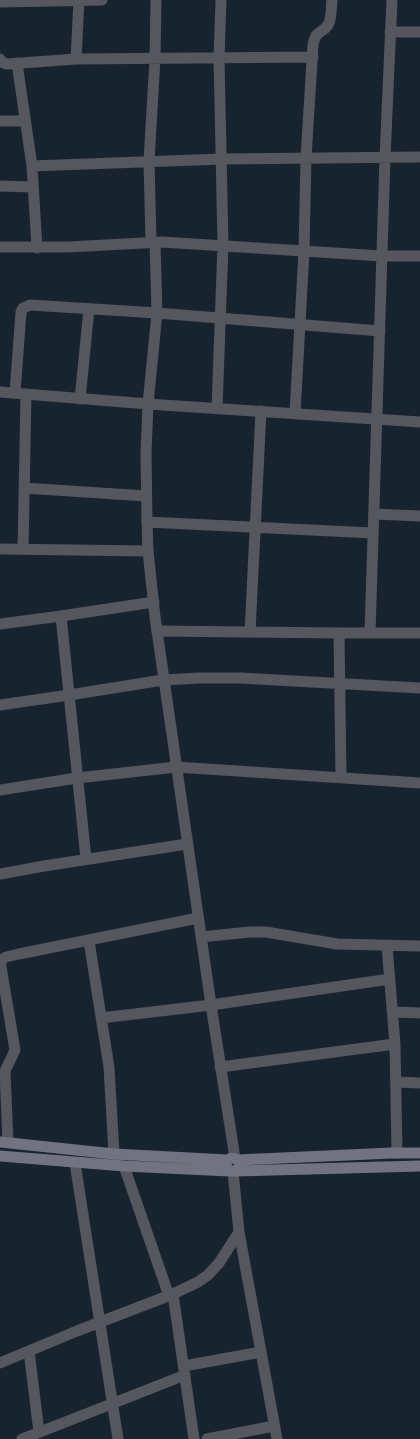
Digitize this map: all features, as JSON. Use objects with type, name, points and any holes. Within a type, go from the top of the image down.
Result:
[{"type":"main road","points":[[4,1142],[233,1165],[397,1153],[420,1153]]},
{"type":"main road","points":[[0,1156],[124,1166],[420,1166]]},
{"type":"street","points":[[76,59],[79,0]]},
{"type":"street","points":[[0,2],[102,0]]},
{"type":"street","points":[[156,0],[155,59],[149,161],[157,313],[148,404],[146,452],[148,551],[163,680],[220,1067],[233,1165],[239,1232],[277,1439]]},
{"type":"street","points":[[217,408],[223,245],[219,58],[221,0]]},
{"type":"street","points":[[295,413],[304,251],[306,158],[313,57],[315,36],[329,24],[332,0]]},
{"type":"street","points":[[370,633],[385,158],[392,0]]},
{"type":"street","points":[[390,32],[420,32]]},
{"type":"street","points":[[0,60],[5,64],[76,59],[313,57]]},
{"type":"street","points":[[17,63],[32,166],[37,248]]},
{"type":"street","points":[[0,121],[25,122]]},
{"type":"street","points":[[32,166],[222,159],[420,157]]},
{"type":"street","points":[[0,186],[33,187]]},
{"type":"street","points":[[0,247],[37,248],[153,242],[223,245],[382,256],[420,256]]},
{"type":"street","points":[[15,393],[21,312],[23,308],[36,305],[380,331]]},
{"type":"street","points":[[80,399],[89,309]]},
{"type":"street","points":[[0,392],[148,404],[420,422]]},
{"type":"street","points":[[23,549],[26,394]]},
{"type":"street","points":[[250,632],[261,411]]},
{"type":"street","points":[[24,488],[146,496]]},
{"type":"street","points":[[374,514],[420,516]]},
{"type":"street","points":[[147,522],[373,533]]},
{"type":"street","points":[[0,549],[148,551]]},
{"type":"street","points":[[0,624],[154,602]]},
{"type":"street","points":[[60,616],[86,859]]},
{"type":"street","points":[[157,631],[339,633],[420,632]]},
{"type":"street","points":[[339,633],[341,777]]},
{"type":"street","points":[[0,705],[163,680],[240,678],[420,688]]},
{"type":"street","points":[[0,790],[77,778],[176,766],[420,783]]},
{"type":"street","points":[[0,874],[187,844]]},
{"type":"street","points":[[4,1142],[5,1071],[15,1050],[0,960],[19,954],[198,918]]},
{"type":"street","points":[[201,937],[250,932],[266,932],[337,944],[420,946]]},
{"type":"street","points":[[89,941],[111,1087],[114,1154]]},
{"type":"street","points":[[387,946],[395,1044],[397,1153]]},
{"type":"street","points":[[101,1018],[210,1005],[390,979]]},
{"type":"street","points":[[393,1012],[420,1013]]},
{"type":"street","points":[[220,1067],[395,1044]]},
{"type":"street","points":[[396,1082],[420,1083]]},
{"type":"street","points":[[75,1163],[118,1439]]},
{"type":"street","points":[[124,1166],[171,1295],[194,1439]]},
{"type":"street","points":[[0,1363],[99,1322],[171,1295],[198,1282],[219,1264],[239,1232]]},
{"type":"street","points":[[29,1351],[39,1432]]},
{"type":"street","points":[[22,1439],[112,1404],[184,1371],[261,1352]]},
{"type":"street","points":[[207,1439],[274,1426]]}]
